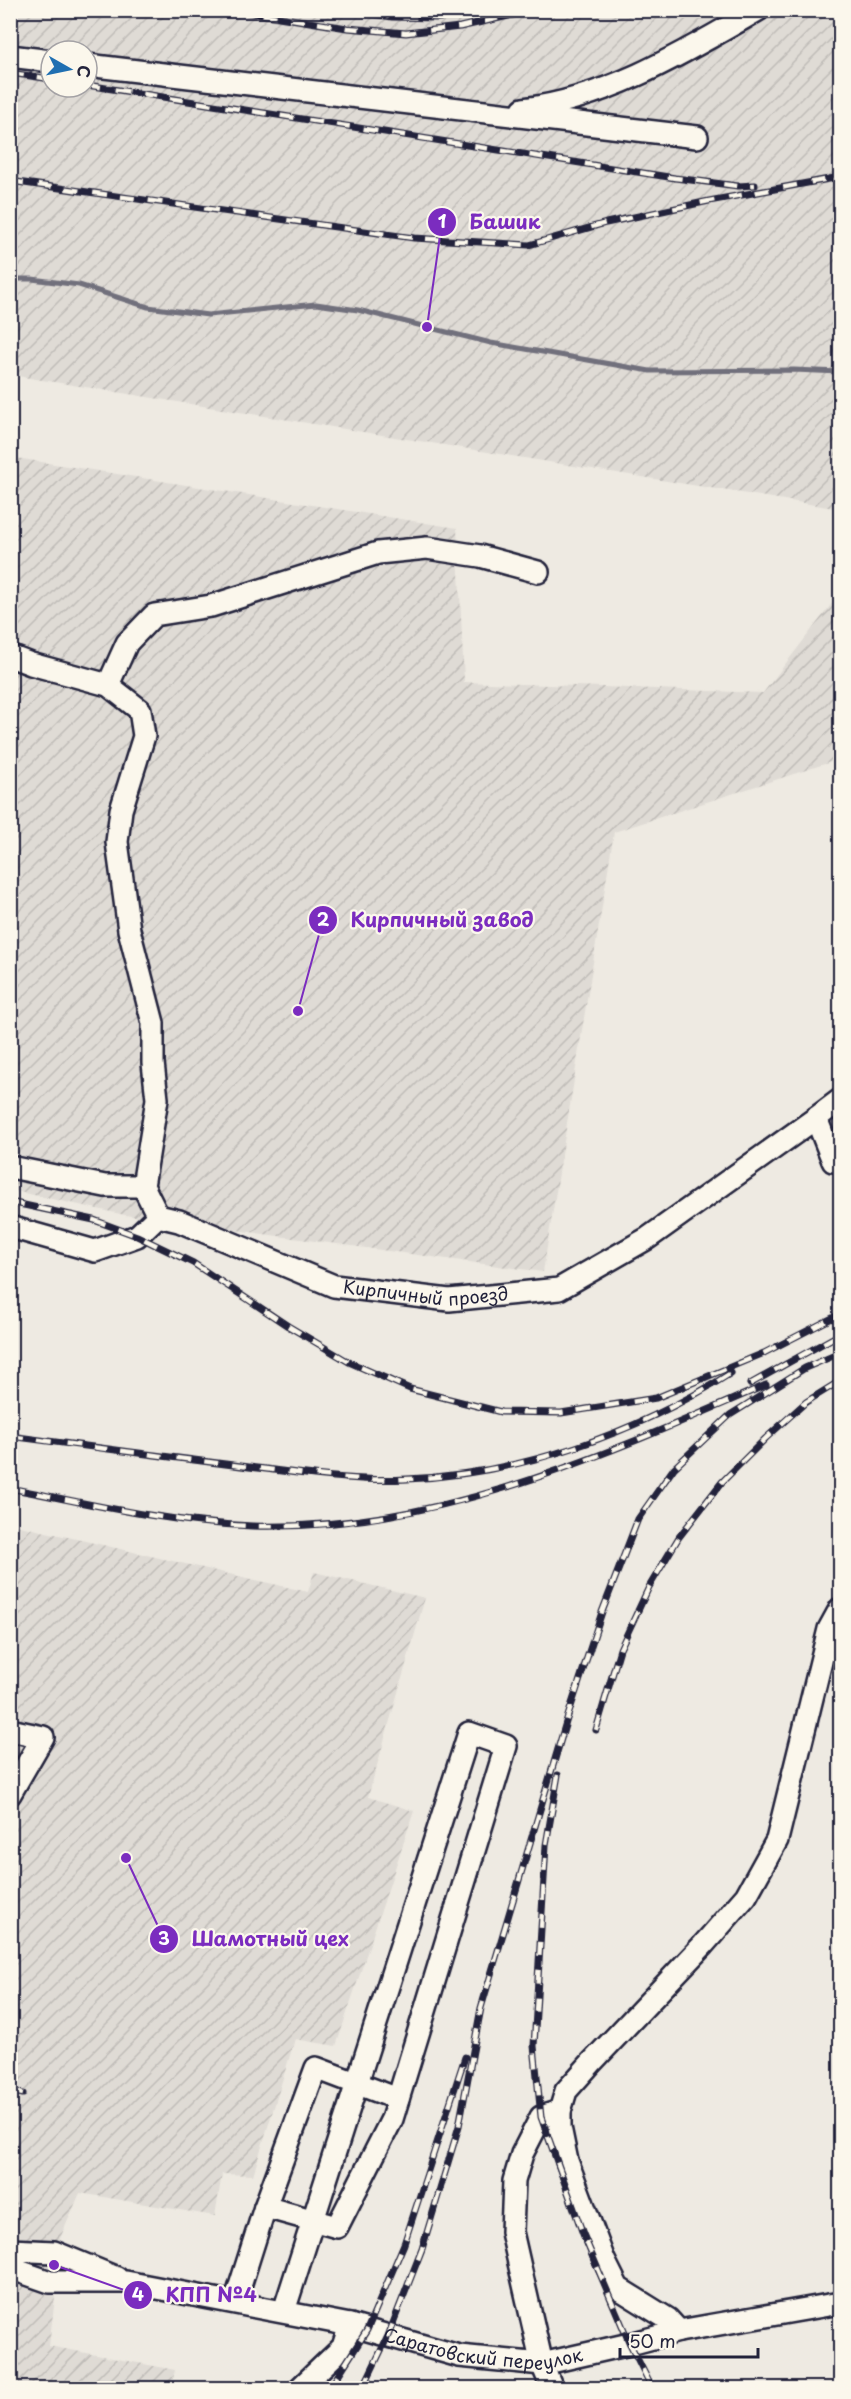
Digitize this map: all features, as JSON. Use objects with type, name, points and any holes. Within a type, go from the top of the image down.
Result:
[{"type":"street","points":[[490,112],[549,106],[639,75],[758,10]]},
{"type":"street","points":[[10,56],[39,60]]},
{"type":"street","points":[[99,66],[698,137]]},
{"type":"street","points":[[108,685],[127,643],[154,615],[211,606],[378,553],[427,548],[480,556],[538,572]]},
{"type":"street","points":[[10,656],[108,685],[140,710],[144,736],[121,810],[117,842],[129,930],[153,1023],[153,1063],[157,1099],[143,1186],[158,1216],[136,1236],[95,1251],[10,1227]]},
{"type":"street","name":"Кирпичный проезд","points":[[158,1216],[179,1221],[334,1286],[449,1300],[559,1289],[648,1238],[840,1100]]},
{"type":"street","points":[[816,1118],[833,1161],[840,1161]]},
{"type":"street","points":[[10,1167],[105,1186],[143,1186]]},
{"type":"street","points":[[679,2331],[668,2319],[618,2288],[604,2260],[567,2161],[560,2127],[560,2110],[566,2091],[746,1896],[777,1840],[829,1629],[840,1609]]},
{"type":"street","points":[[10,1730],[43,1737],[10,1794]]},
{"type":"street","points":[[265,2207],[313,2220],[337,2227],[392,2119],[506,1746],[469,1733],[357,2082],[313,2220],[284,2311]]},
{"type":"street","points":[[235,2302],[265,2207],[316,2068],[398,2099]]},
{"type":"street","points":[[552,2388],[542,2364],[512,2232],[514,2181],[522,2154],[542,2117],[560,2110]]},
{"type":"street","points":[[10,2250],[54,2252],[126,2282]]},
{"type":"street","points":[[10,2268],[50,2282],[126,2282]]},
{"type":"street","name":"Саратовский переулок","points":[[126,2282],[350,2325],[459,2356],[542,2364],[679,2331],[840,2303]]},
{"type":"street","points":[[300,2388],[343,2347],[350,2325]]},
{"type":"shaded area","points":[[10,11],[840,11],[840,509],[11,375]]},
{"type":"shaded area","points":[[10,457],[457,528],[464,682],[763,693],[840,593],[840,759],[614,832],[543,1272],[125,1215],[11,1190]]},
{"type":"shaded area","points":[[11,1524],[308,1592],[314,1572],[425,1598],[368,1797],[414,1811],[336,2046],[295,2039],[253,2175],[222,2174],[215,2216],[80,2193],[54,2252],[62,2258],[59,2274],[50,2282],[55,2298],[49,2346],[175,2370],[171,2388],[11,2388]]},
{"type":"waterway","points":[[10,279],[32,279],[79,285],[148,307],[208,315],[316,304],[358,310],[491,343],[650,371],[840,372]]},
{"type":"railway","points":[[235,10],[347,28],[406,33],[460,27],[535,10]]},
{"type":"railway","points":[[347,10],[392,17],[437,18],[496,12]]},
{"type":"railway","points":[[10,73],[39,77]]},
{"type":"railway","points":[[99,87],[675,178],[738,186],[755,185]]},
{"type":"railway","points":[[10,181],[414,238],[529,245],[606,223],[840,177]]},
{"type":"railway","points":[[10,1202],[94,1220],[137,1236],[193,1263],[288,1326],[349,1362],[410,1389],[501,1412],[561,1413],[656,1398],[764,1353],[840,1314]]},
{"type":"railway","points":[[750,1384],[840,1334]]},
{"type":"railway","points":[[363,2388],[388,2336],[422,2249],[459,2126],[481,2008],[566,1722],[602,1612],[638,1519],[674,1468],[730,1415],[805,1368],[840,1353]]},
{"type":"railway","points":[[10,1436],[328,1476],[387,1480],[450,1476],[492,1469],[576,1447],[656,1415],[731,1373]]},
{"type":"railway","points":[[596,1730],[620,1649],[649,1587],[679,1537],[722,1482],[766,1438],[806,1402],[840,1381]]},
{"type":"railway","points":[[10,1488],[130,1512],[221,1524],[252,1526],[320,1524],[387,1516],[452,1503],[579,1463],[766,1385]]},
{"type":"railway","points":[[558,1775],[546,1845],[534,2046],[541,2117],[583,2234],[630,2344],[652,2388]]},
{"type":"railway","points":[[330,2388],[367,2330],[404,2244],[465,2057]]},
{"type":"railway","points":[[10,2091],[23,2094]]},
{"type":"place","name":"Башик","points":[[427,327]]},
{"type":"place","name":"Кирпичный завод","points":[[298,1011]]},
{"type":"place","name":"Шамотный цех","points":[[126,1858]]},
{"type":"place","name":"КПП №4","points":[[54,2265]]}]
